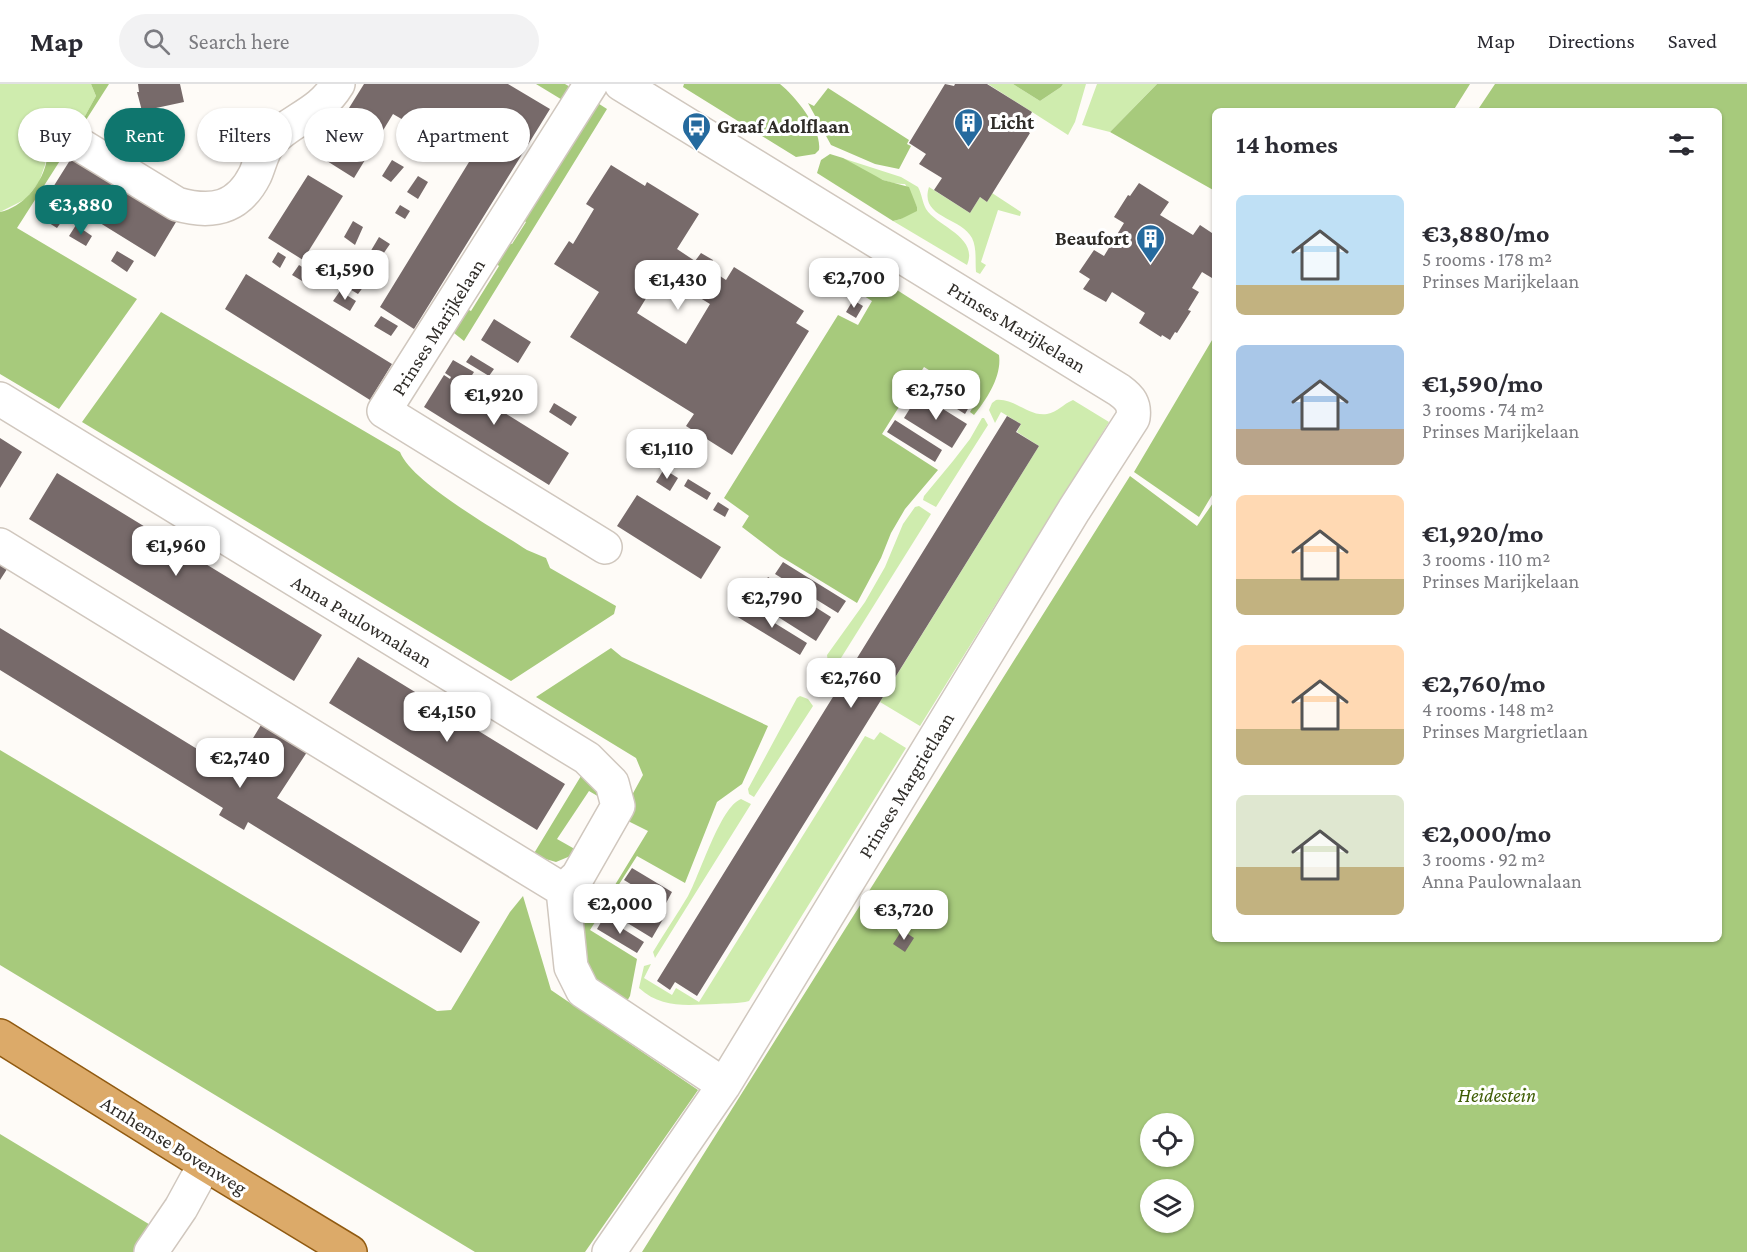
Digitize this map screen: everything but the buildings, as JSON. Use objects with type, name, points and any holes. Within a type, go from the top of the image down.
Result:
[{"type":"main road","name":"Arnhemse Bovenweg","points":[[0,1036],[350,1252]]},
{"type":"street","points":[[92,152],[177,204],[193,209],[223,207],[237,200],[246,191],[270,142],[329,98],[338,84]]},
{"type":"street","name":"Prinses Marijkelaan","points":[[591,84],[384,411],[605,547]]},
{"type":"street","name":"Prinses Marijkelaan","points":[[621,84],[1119,390],[1130,398],[1133,405]]},
{"type":"street","name":"Anna Paulownalaan","points":[[0,399],[587,758],[612,783],[618,806],[578,876],[562,890]]},
{"type":"street","name":"Prinses Margrietlaan","points":[[609,1252],[724,1085],[1074,510],[1133,418],[1133,405]]},
{"type":"street","points":[[0,545],[562,890],[571,967],[583,991],[724,1085]]},
{"type":"street","points":[[151,1252],[181,1208],[205,1164]]},
{"type":"green space","points":[[0,84],[91,84],[96,96],[89,108],[18,108],[18,162],[46,162],[39,182],[26,199],[0,212]]},
{"type":"green space","points":[[91,84],[109,84],[92,111],[92,108],[89,108],[96,96]]},
{"type":"green space","points":[[536,84],[565,84],[572,88],[564,101]]},
{"type":"green space","points":[[684,84],[780,84],[807,114],[819,142],[819,150],[815,154],[796,157],[683,87]]},
{"type":"green space","points":[[988,84],[1013,84],[1040,101],[1063,84],[1086,84],[1075,122],[1068,135]]},
{"type":"green space","points":[[1013,84],[1063,84],[1040,101]]},
{"type":"green space","points":[[1097,84],[1157,84],[1110,132],[1082,125]]},
{"type":"green space","points":[[1157,84],[1470,84],[1455,108],[1212,108],[1212,189],[1110,132]]},
{"type":"green space","name":"Heidestein","points":[[1495,84],[1747,84],[1747,1252],[642,1252],[1130,476],[1197,526],[1212,504],[1212,942],[1722,942],[1722,108],[1479,108]]},
{"type":"green space","points":[[828,88],[909,140],[907,144],[911,146],[899,169],[875,164],[831,145],[808,103],[814,106]]},
{"type":"green space","points":[[593,100],[607,109],[464,341],[449,329],[463,307],[471,311],[499,266],[492,260],[504,241],[512,244],[526,222],[519,217]]},
{"type":"green space","points":[[830,154],[843,158],[883,180],[909,187],[917,211],[893,221],[817,173],[821,160]]},
{"type":"green space","points":[[842,158],[901,177],[918,187],[926,209],[956,233],[967,247],[969,255],[967,265],[893,221],[901,219],[917,207],[905,184],[880,179]]},
{"type":"green space","points":[[46,162],[59,162],[17,228],[137,299],[59,409],[0,374],[0,212],[16,205],[35,188]]},
{"type":"green space","points":[[929,187],[970,213],[980,197],[987,202],[992,193],[1021,212],[1020,216],[998,210],[981,262],[986,265],[980,274],[976,272],[972,238],[967,231],[935,211],[928,197]]},
{"type":"green space","points":[[864,269],[999,355],[999,363],[996,379],[974,415],[970,412],[977,400],[924,367],[882,434],[938,470],[905,509],[857,603],[780,556],[742,527],[749,516],[724,498],[838,315],[858,325],[872,301],[853,289]]},
{"type":"green space","points":[[161,312],[400,452],[421,478],[438,491],[527,550],[546,558],[550,568],[616,606],[614,614],[511,681],[82,422]]},
{"type":"green space","points":[[1212,340],[1212,495],[1199,517],[1134,472]]},
{"type":"green space","points":[[996,400],[1009,402],[1034,413],[1047,414],[1073,400],[1109,422],[920,726],[880,702],[1039,446],[1017,432],[1021,424],[1001,412],[995,423],[989,410]]},
{"type":"green space","points":[[982,418],[988,425],[936,507],[923,500],[970,439]]},
{"type":"green space","points":[[919,506],[931,514],[836,666],[828,663],[827,655],[865,602],[885,567],[903,524],[915,507]]},
{"type":"green space","points":[[611,648],[622,657],[768,726],[742,784],[717,802],[685,883],[637,856],[590,930],[637,959],[630,996],[626,1003],[589,976],[582,943],[578,897],[599,911],[648,831],[620,817],[643,775],[636,758],[536,697]]},
{"type":"green space","points":[[800,696],[808,699],[813,706],[754,797],[749,794],[748,789]]},
{"type":"green space","points":[[880,732],[906,748],[749,1001],[695,1005],[666,1003],[639,988],[644,966],[651,964],[644,978],[672,995],[676,988],[699,1002],[865,736],[874,740]]},
{"type":"green space","points":[[0,750],[437,1011],[451,1010],[510,912],[523,896],[551,990],[698,1090],[585,1252],[475,1252],[0,965]]},
{"type":"green space","points":[[584,771],[606,801],[589,791],[557,839],[580,852],[556,862],[533,855]]},
{"type":"green space","points":[[741,799],[751,804],[655,958],[653,952],[688,896],[718,828],[733,805]]},
{"type":"green space","points":[[0,1134],[152,1226],[134,1252],[0,1252]]},
{"type":"place","name":"Licht","points":[[969,148]]},
{"type":"place","name":"Graaf Adolflaan","points":[[696,152]]},
{"type":"place","name":"Beaufort","points":[[1150,264]]}]
